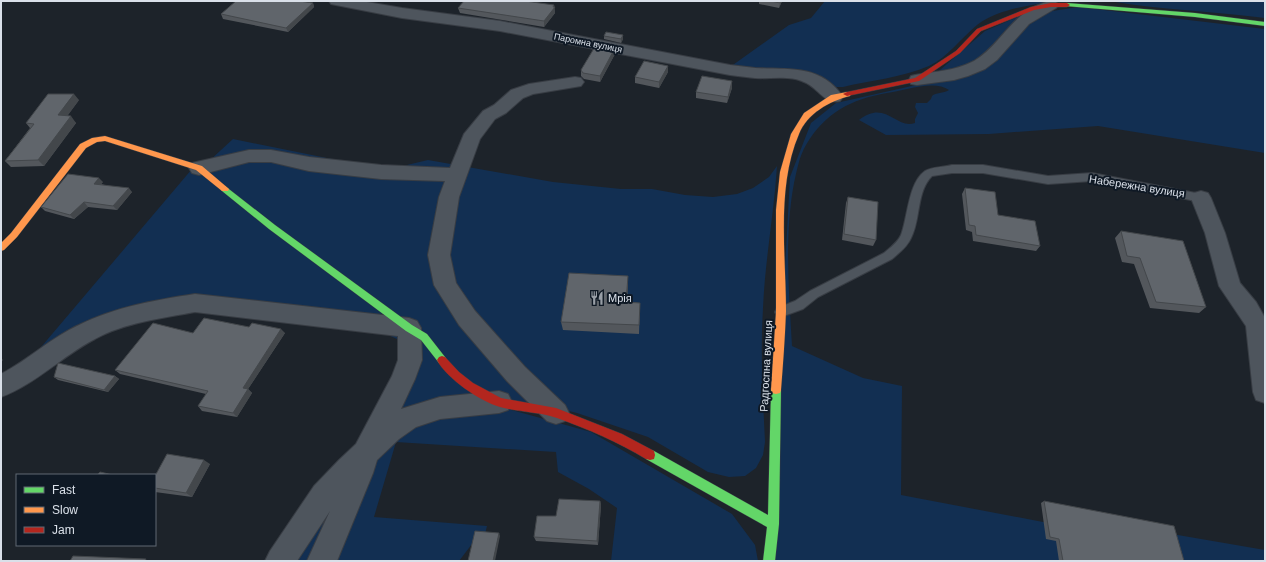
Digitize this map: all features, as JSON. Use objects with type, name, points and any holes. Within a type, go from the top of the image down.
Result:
[{"type":"street","name":"Паромна вулиця","points":[[336,1],[402,13],[500,26],[730,70],[755,73],[777,72],[797,74],[818,82],[834,96]]},
{"type":"street","points":[[834,96],[945,76],[977,66],[988,59],[1003,44],[1016,27],[1028,16],[1051,5]]},
{"type":"street","points":[[917,80],[958,52],[979,30],[1022,12],[1051,5],[1076,5],[1187,14],[1265,24]]},
{"type":"street","points":[[556,413],[516,374],[467,318],[445,285],[439,255],[449,197],[471,138],[489,116],[500,109],[517,94],[529,89],[575,82]]},
{"type":"street","name":"Радгоспна вулиця","points":[[769,561],[773,524],[776,372],[781,312],[780,210],[784,172],[795,134],[806,115],[834,96]]},
{"type":"street","points":[[1,248],[14,235],[83,146],[105,138],[199,168],[272,227],[409,328],[424,337],[455,375],[469,386],[498,402]]},
{"type":"street","points":[[199,168],[249,156],[271,156],[309,164],[381,172],[456,175]]},
{"type":"street","points":[[1201,198],[1215,233],[1230,286],[1248,309],[1257,325],[1265,392]]},
{"type":"street","points":[[1,386],[20,376],[86,332],[109,322],[164,308],[195,303],[409,328]]},
{"type":"street","points":[[322,561],[360,473],[367,450],[403,380],[410,360],[409,328]]},
{"type":"street","points":[[280,561],[324,495],[367,450],[390,430],[408,418],[423,412],[440,408],[498,402],[556,413],[618,437],[773,524]]},
{"type":"lane","name":"Набережна вулиця","points":[[781,312],[799,305],[814,294],[888,256],[898,249],[906,237],[918,190],[924,178],[929,173],[952,169],[984,169],[1048,180],[1092,177],[1201,198]]},
{"type":"shaded area","points":[[825,1],[1053,1],[1014,9],[994,15],[977,25],[942,58],[929,66],[908,73],[843,87],[836,87],[828,84],[730,67],[789,25],[811,18]]},
{"type":"shaded area","points":[[1109,1],[1265,1],[1265,18],[1128,4]]},
{"type":"shaded area","points":[[1078,7],[1265,29],[1265,153],[1098,126],[989,134],[886,135],[859,120],[868,114],[876,113],[890,116],[902,123],[915,123],[918,113],[915,107],[916,103],[927,103],[932,96],[949,90],[943,87],[927,86],[862,99],[840,109],[822,124],[806,145],[797,168],[791,203],[788,244],[792,346],[863,378],[902,386],[901,495],[1043,522],[1172,534],[1265,550],[1265,561],[769,561],[790,177],[811,123],[836,103],[925,83],[985,31],[1020,16]]},
{"type":"shaded area","points":[[233,139],[386,170],[428,160],[553,182],[621,189],[652,189],[685,195],[713,197],[737,194],[753,188],[769,177],[777,166],[764,290],[762,325],[762,375],[765,442],[763,455],[756,468],[745,476],[729,477],[708,472],[648,437],[577,413],[541,404],[397,419],[404,351],[397,339],[373,328],[212,310],[143,319],[25,366],[192,169],[208,162]]},
{"type":"shaded area","points":[[508,409],[591,432],[732,514],[755,545],[758,561],[611,561],[617,508],[589,489],[558,472],[556,452],[396,442],[374,517],[487,526],[485,534],[475,540],[459,561],[328,561],[367,472],[411,420]]},
{"type":"shaded area","points":[[352,473],[316,561],[291,561]]},
{"type":"building","points":[[236,1],[299,1],[313,3],[286,28],[221,14]]},
{"type":"building","points":[[464,1],[525,1],[554,5],[553,7],[555,7],[544,21],[458,8]]},
{"type":"building","points":[[606,32],[623,35],[621,39],[604,36]]},
{"type":"building","points":[[596,45],[615,48],[600,76],[583,73],[581,70]]},
{"type":"building","points":[[644,61],[668,66],[659,82],[635,77]]},
{"type":"building","points":[[702,76],[732,81],[728,97],[696,92]]},
{"type":"building","points":[[48,94],[74,94],[58,115],[71,116],[38,160],[5,161],[34,124],[26,123]]},
{"type":"building","points":[[68,174],[99,178],[94,184],[129,188],[113,206],[84,202],[70,215],[41,207]]},
{"type":"building","points":[[965,188],[995,192],[998,215],[1035,221],[1040,246],[976,235],[975,226],[969,225]]},
{"type":"building","points":[[848,197],[878,202],[876,240],[844,234]]},
{"type":"building","points":[[1121,231],[1183,241],[1206,307],[1156,302],[1140,258],[1127,256]]},
{"type":"building","name":"Мрія","points":[[569,273],[628,276],[626,302],[640,303],[639,325],[561,322]]},
{"type":"building","points":[[204,318],[249,327],[252,323],[281,329],[243,388],[248,389],[233,413],[198,406],[208,391],[115,370],[153,323],[193,333]]},
{"type":"building","points":[[58,363],[115,376],[104,390],[54,377]]},
{"type":"building","points":[[167,454],[204,460],[186,493],[156,488],[156,474]]},
{"type":"building","points":[[100,472],[109,474],[98,474]]},
{"type":"building","points":[[559,499],[600,501],[597,541],[534,537],[537,516],[556,516]]},
{"type":"building","points":[[1044,501],[1174,526],[1184,561],[1063,561],[1059,539],[1050,537]]},
{"type":"building","points":[[475,531],[499,533],[493,561],[468,561]]},
{"type":"building","points":[[73,556],[146,559],[145,561],[70,561]]},
{"type":"traffic: fast","points":[[1067,5],[1195,15],[1265,24]]},
{"type":"traffic: fast","points":[[225,189],[272,227],[409,328],[424,337],[442,360]]},
{"type":"traffic: fast","points":[[769,561],[773,524],[776,390]]},
{"type":"traffic: fast","points":[[650,455],[773,524]]},
{"type":"traffic: slow","points":[[776,390],[781,312],[780,210],[784,172],[795,134],[807,115],[834,97],[847,94]]},
{"type":"traffic: slow","points":[[1,248],[14,235],[83,146],[95,140],[105,138],[199,168],[225,189]]},
{"type":"traffic: jam","points":[[847,94],[917,80],[958,52],[979,30],[1033,8],[1051,5],[1067,5]]},
{"type":"traffic: jam","points":[[442,360],[455,375],[469,386],[499,402],[556,413],[618,437],[650,455]]},
{"type":"place","name":"Мрія","points":[[597,298]]}]
